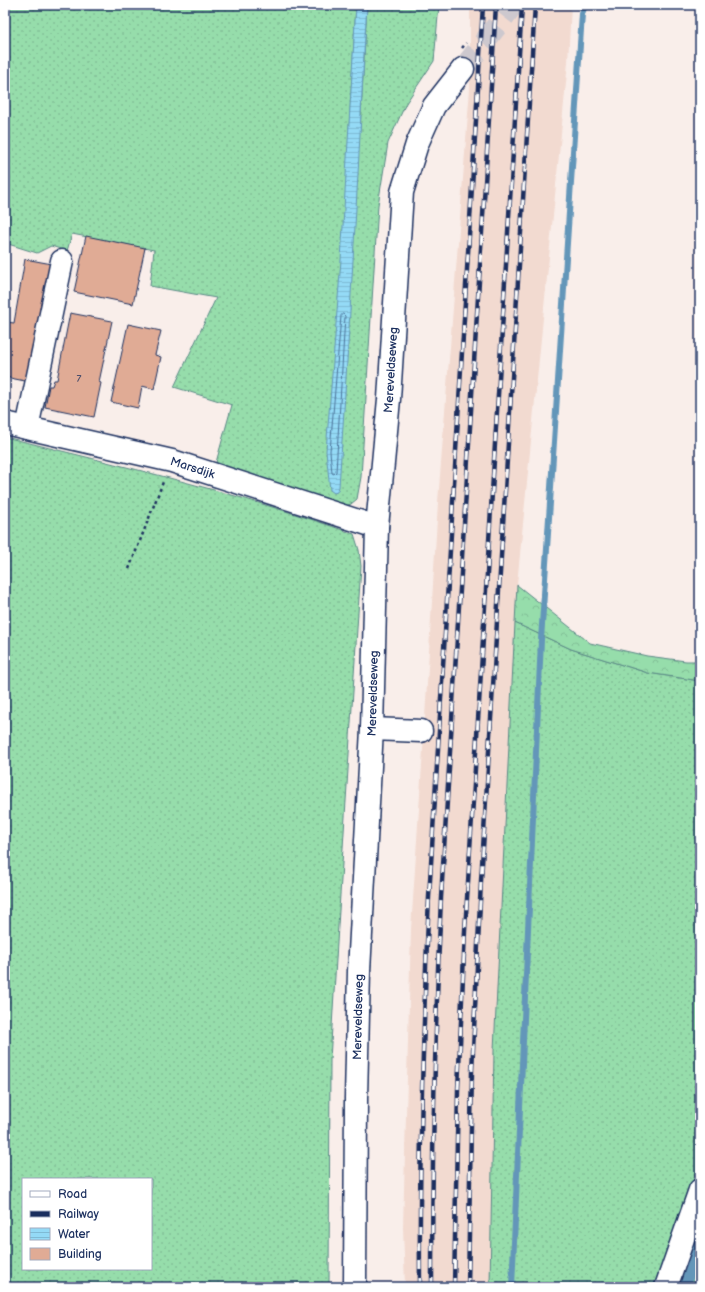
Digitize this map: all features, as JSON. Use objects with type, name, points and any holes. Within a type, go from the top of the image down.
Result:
[{"type":"street","name":"Mereveldseweg","points":[[355,1287],[356,1098],[359,970],[372,729],[377,527],[388,399],[402,192],[417,144],[434,106],[463,69]]},
{"type":"street","points":[[27,428],[62,261]]},
{"type":"street","name":"Marsdijk","points":[[5,423],[172,461],[377,527]]},
{"type":"street","points":[[372,729],[421,731]]},
{"type":"street","points":[[666,1287],[700,1190]]},
{"type":"path","points":[[129,569],[172,461]]},
{"type":"shaded area","points":[[470,5],[571,5],[568,62],[517,585],[494,1050],[490,1287],[405,1287],[403,1227],[411,929],[438,502],[470,88]]},
{"type":"green space","points":[[5,5],[356,5],[349,129],[360,130],[367,5],[439,5],[434,61],[406,103],[388,143],[378,205],[361,477],[357,499],[351,504],[343,507],[215,466],[232,405],[174,387],[216,298],[150,286],[154,250],[72,234],[67,251],[51,246],[37,253],[5,243]]},
{"type":"green space","points":[[5,437],[224,493],[311,519],[354,534],[359,550],[361,566],[330,1060],[329,1287],[5,1287]]},
{"type":"green space","points":[[517,585],[590,643],[647,656],[686,661],[700,661],[700,681],[648,673],[571,649],[515,623]]},
{"type":"green space","points":[[515,623],[571,649],[648,673],[700,681],[700,1161],[655,1287],[490,1287],[494,1050]]},
{"type":"green space","points":[[700,1250],[700,1287],[687,1287]]},
{"type":"water","points":[[356,5],[367,5],[339,487],[337,492],[334,493],[330,490],[326,451],[341,260]]},
{"type":"building","points":[[86,236],[145,248],[133,304],[74,292]]},
{"type":"building","points":[[25,259],[52,264],[30,382],[5,377],[6,322],[14,323]]},
{"type":"building","points":[[70,313],[112,321],[99,382],[101,383],[94,417],[45,407],[49,386],[52,386],[54,380],[57,380]]},
{"type":"building","points":[[128,324],[161,331],[155,355],[161,357],[154,389],[142,386],[138,408],[111,402]]},
{"type":"waterway","points":[[512,1287],[541,640],[582,14],[585,5]]},
{"type":"waterway","points":[[682,1287],[700,1236]]},
{"type":"waterway","points":[[687,1287],[700,1250]]},
{"type":"tunnel","points":[[463,69],[513,5]]},
{"type":"railway","points":[[420,1287],[422,1092],[429,897],[483,5]]},
{"type":"railway","points":[[432,1287],[434,1092],[441,898],[496,5]]},
{"type":"railway","points":[[454,1287],[458,1090],[465,931],[522,5]]},
{"type":"railway","points":[[468,1287],[472,1072],[481,881],[535,5]]}]
